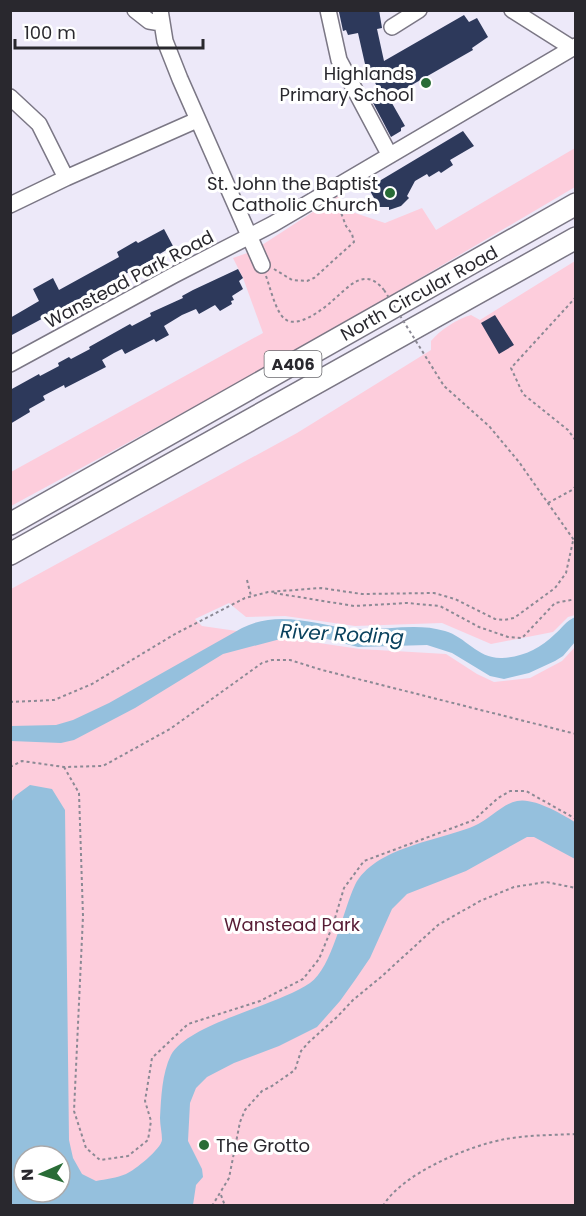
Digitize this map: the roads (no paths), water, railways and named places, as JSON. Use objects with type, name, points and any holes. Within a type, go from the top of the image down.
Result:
[{"type":"highway","name":"North Circular Road","points":[[10,524],[576,204]]},
{"type":"highway","name":"North Circular Road","points":[[10,554],[576,238]]},
{"type":"street","points":[[135,10],[148,21],[160,17],[165,41],[197,120],[262,265]]},
{"type":"street","points":[[328,10],[339,60],[389,154]]},
{"type":"street","points":[[392,27],[418,10]]},
{"type":"street","points":[[512,10],[574,47]]},
{"type":"street","name":"Wanstead Park Road","points":[[10,364],[250,236],[574,47]]},
{"type":"street","points":[[10,97],[39,124],[66,178]]},
{"type":"street","points":[[10,205],[197,120]]},
{"type":"water","name":"River Roding","points":[[575,617],[575,642],[563,656],[529,673],[504,679],[490,676],[452,653],[427,645],[358,647],[323,638],[288,637],[223,654],[135,708],[74,740],[61,743],[11,741],[11,726],[56,725],[73,720],[109,703],[256,622],[284,619],[354,629],[434,628],[452,634],[486,655],[502,658],[524,654],[537,648]]},
{"type":"water","points":[[30,785],[52,789],[65,810],[70,1144],[12,1144],[12,1204],[72,1204],[72,1154],[82,1174],[96,1181],[126,1174],[147,1159],[162,1140],[160,1118],[162,1094],[171,1055],[196,1033],[295,991],[318,976],[331,952],[355,885],[364,872],[377,862],[408,847],[474,826],[506,805],[524,800],[547,807],[575,822],[575,859],[534,837],[527,837],[466,871],[407,894],[392,909],[370,958],[340,1001],[317,1027],[279,1046],[234,1063],[207,1077],[196,1088],[190,1103],[188,1141],[202,1169],[203,1177],[196,1185],[193,1205],[11,1205],[10,804],[15,796]]},
{"type":"place","name":"Highlands Primary School","points":[[426,83]]},
{"type":"place","name":"St. John the Baptist Catholic Church","points":[[390,193]]},
{"type":"place","name":"The Grotto","points":[[204,1145]]},
{"type":"park label","name":"Wanstead Park","points":[[292,924]]}]
